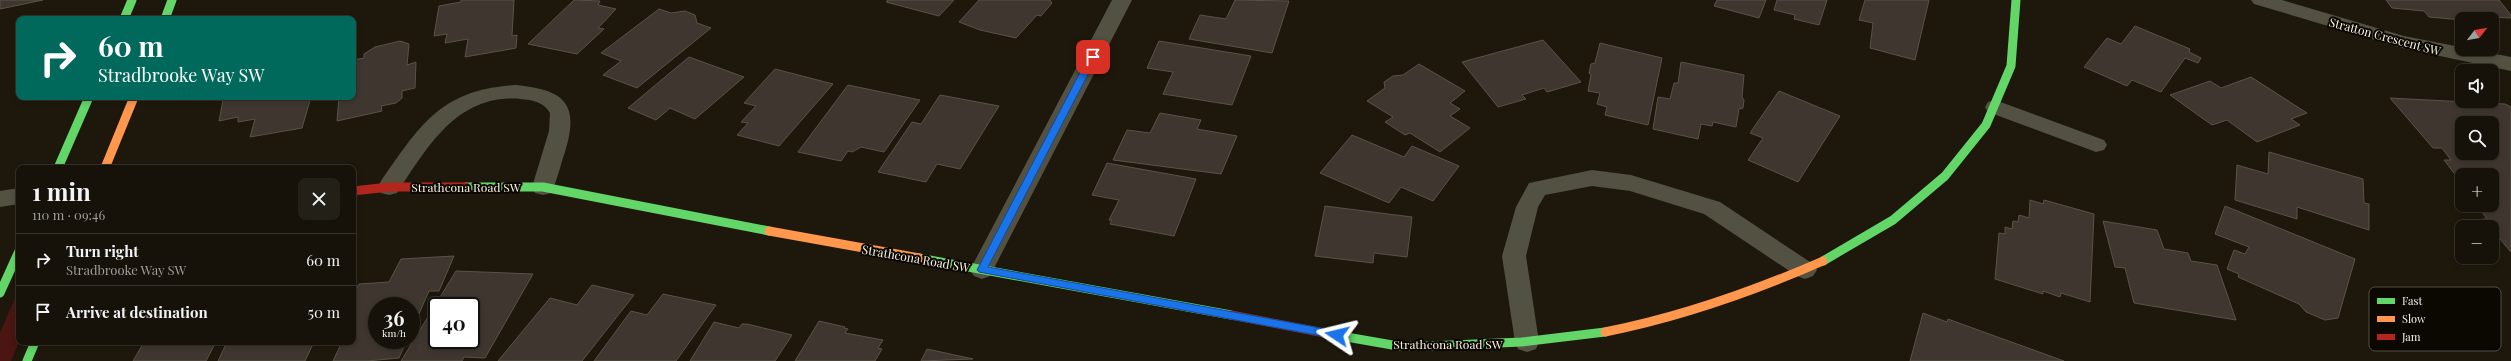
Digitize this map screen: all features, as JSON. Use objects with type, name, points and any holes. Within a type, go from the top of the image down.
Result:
[{"type":"street","points":[[125,16],[132,0]]},
{"type":"street","points":[[166,16],[172,0]]},
{"type":"street","points":[[982,270],[1122,0]]},
{"type":"street","name":"Strathcona Road SW","points":[[356,191],[389,187],[542,187],[730,224],[1398,346],[1463,346],[1527,342],[1595,334],[1700,310],[1751,293],[1805,270],[1892,221],[1926,194],[1954,166],[1977,137],[1995,107],[2008,76],[2015,44],[2016,0]]},
{"type":"street","name":"Stratton Crescent SW","points":[[2261,0],[2402,42],[2511,64]]},
{"type":"street","name":"Strathcona Road SW","points":[[389,187],[427,133],[451,111],[485,96],[520,92],[548,99],[557,106],[561,116],[561,127],[542,187]]},
{"type":"street","points":[[59,165],[88,100]]},
{"type":"street","points":[[106,165],[133,100]]},
{"type":"street","points":[[1995,107],[2096,145]]},
{"type":"street","points":[[1527,342],[1514,256],[1527,207],[1538,189],[1592,178],[1631,183],[1712,208],[1805,270]]},
{"type":"street","points":[[0,199],[16,196]]},
{"type":"street","points":[[0,293],[11,261]]},
{"type":"street","points":[[27,361],[34,345]]},
{"type":"shaded area","points":[[16,299],[16,345],[18,345],[11,361],[0,361],[0,333],[14,300]]},
{"type":"building","points":[[0,0],[43,0],[0,9]]},
{"type":"building","points":[[461,0],[514,0],[512,36],[517,35],[516,48],[465,57],[468,39],[445,43],[447,34],[434,36],[439,6],[461,2]]},
{"type":"building","points":[[574,0],[600,1],[598,5],[616,9],[598,28],[604,29],[577,54],[528,44]]},
{"type":"building","points":[[888,0],[954,0],[939,16],[886,2]]},
{"type":"building","points":[[979,0],[1050,0],[1052,3],[1041,16],[1037,15],[1016,38],[980,30],[959,22]]},
{"type":"building","points":[[1235,0],[1289,1],[1272,53],[1189,39],[1200,15],[1226,19]]},
{"type":"building","points":[[1717,0],[1766,0],[1759,18],[1714,6]]},
{"type":"building","points":[[1777,0],[1827,0],[1819,25],[1794,19],[1795,15],[1774,10]]},
{"type":"building","points":[[1865,0],[1929,0],[1915,60],[1870,48],[1873,23],[1859,20]]},
{"type":"building","points":[[2386,0],[2499,0],[2511,15],[2511,18],[2499,17],[2499,12],[2455,12],[2455,19],[2429,17],[2424,11],[2392,8]]},
{"type":"building","points":[[659,9],[671,13],[685,11],[695,15],[697,23],[711,28],[637,88],[603,75],[621,61],[601,53]]},
{"type":"building","points":[[2135,26],[2190,49],[2189,52],[2201,58],[2198,63],[2185,58],[2161,92],[2132,80],[2127,86],[2084,67],[2107,38],[2121,44]]},
{"type":"building","points":[[1543,40],[1581,82],[1547,92],[1544,88],[1522,95],[1526,99],[1498,107],[1462,62]]},
{"type":"building","points":[[400,41],[409,44],[407,65],[416,62],[415,88],[402,91],[402,98],[396,103],[381,106],[382,111],[337,121],[339,100],[356,100],[356,59],[364,58],[364,54],[375,47]]},
{"type":"building","points":[[1159,41],[1251,56],[1232,105],[1163,94],[1173,72],[1147,68]]},
{"type":"building","points":[[1600,43],[1662,58],[1648,125],[1605,115],[1607,107],[1597,104],[1600,93],[1588,91],[1591,75],[1589,73],[1591,64],[1595,63]]},
{"type":"building","points":[[689,57],[744,77],[695,119],[670,108],[656,120],[628,108]]},
{"type":"building","points":[[1681,62],[1744,75],[1742,97],[1744,100],[1743,108],[1739,109],[1736,127],[1713,122],[1712,126],[1701,124],[1698,139],[1653,129],[1658,97],[1670,99],[1674,83],[1678,83]]},
{"type":"building","points":[[1419,64],[1465,91],[1450,103],[1460,109],[1450,116],[1470,128],[1440,152],[1410,133],[1405,135],[1385,122],[1393,117],[1367,101],[1385,88],[1384,82],[1393,76],[1403,75]]},
{"type":"building","points":[[775,69],[833,84],[779,146],[737,135],[748,123],[741,122],[756,106],[744,103]]},
{"type":"building","points":[[2251,77],[2307,113],[2291,119],[2300,125],[2257,142],[2227,120],[2212,125],[2170,95],[2210,81],[2221,88]]},
{"type":"building","points":[[848,85],[920,100],[884,152],[861,147],[852,152],[848,151],[841,161],[798,152]]},
{"type":"building","points":[[1779,91],[1840,116],[1798,182],[1748,160],[1763,138],[1750,133]]},
{"type":"building","points":[[940,95],[999,106],[960,169],[937,164],[926,182],[878,172],[912,122],[921,124]]},
{"type":"building","points":[[2390,98],[2455,101],[2455,108],[2499,108],[2499,104],[2505,104],[2511,107],[2511,252],[2499,238],[2499,220],[2484,220],[2483,219],[2487,219],[2482,212],[2499,212],[2499,168],[2455,168],[2455,174],[2444,160],[2451,160],[2442,148],[2433,148]]},
{"type":"building","points":[[223,100],[310,100],[302,128],[250,137],[255,119],[238,122],[238,117],[219,121]]},
{"type":"building","points":[[1160,113],[1201,120],[1197,129],[1237,136],[1221,174],[1113,160],[1127,130],[1150,133]]},
{"type":"building","points":[[1352,135],[1404,157],[1412,146],[1459,166],[1433,201],[1401,187],[1389,203],[1320,173]]},
{"type":"building","points":[[2269,152],[2363,179],[2364,203],[2369,204],[2369,230],[2297,207],[2297,219],[2235,200],[2237,165],[2268,174]]},
{"type":"building","points":[[1107,163],[1196,179],[1174,236],[1110,224],[1112,220],[1109,220],[1119,200],[1092,195]]},
{"type":"building","points":[[2030,200],[2043,204],[2044,200],[2094,214],[2090,302],[2061,293],[2060,297],[2043,291],[2043,294],[1995,279],[1999,233],[2005,234],[2005,227],[2012,229],[2013,221],[2018,222],[2019,215],[2029,218]]},
{"type":"building","points":[[1325,206],[1412,217],[1407,257],[1374,253],[1373,263],[1315,256]]},
{"type":"building","points":[[2225,206],[2355,259],[2338,318],[2325,320],[2306,312],[2299,304],[2238,277],[2239,274],[2227,269],[2234,250],[2245,254],[2249,247],[2215,234]]},
{"type":"building","points":[[2103,221],[2157,230],[2164,249],[2188,253],[2191,261],[2217,265],[2236,320],[2134,303],[2125,268],[2115,267]]},
{"type":"building","points":[[454,256],[439,291],[429,291],[420,312],[420,297],[368,297],[368,349],[403,349],[399,358],[367,361],[333,361],[341,345],[356,345],[356,290],[359,284],[389,282],[401,259]]},
{"type":"building","points":[[456,271],[533,274],[485,358],[464,357],[462,361],[401,361],[408,349],[420,349],[420,330],[428,317],[428,349],[480,349],[480,297],[440,297]]},
{"type":"building","points":[[592,285],[634,295],[582,361],[498,361],[550,298],[577,305]]},
{"type":"building","points":[[663,294],[716,305],[676,361],[594,361],[631,311],[647,315]]},
{"type":"building","points":[[1923,313],[1947,322],[1948,319],[2064,361],[1910,361]]},
{"type":"building","points":[[819,321],[845,327],[844,328],[848,329],[845,333],[883,340],[878,348],[882,349],[875,361],[795,361]]},
{"type":"building","points":[[714,322],[739,328],[742,324],[747,324],[792,335],[775,361],[690,361]]},
{"type":"building","points":[[142,345],[214,345],[206,361],[133,361]]},
{"type":"building","points":[[226,345],[313,345],[305,361],[218,361]]},
{"type":"building","points":[[927,349],[973,359],[921,361]]},
{"type":"traffic: fast","points":[[125,16],[132,0]]},
{"type":"traffic: fast","points":[[166,16],[172,0]]},
{"type":"traffic: fast","points":[[1823,261],[1893,220],[1945,176],[1986,125],[2011,66],[2016,0]]},
{"type":"traffic: fast","points":[[59,165],[88,100]]},
{"type":"traffic: fast","points":[[466,187],[543,187],[769,231]]},
{"type":"traffic: fast","points":[[0,293],[16,258]]},
{"type":"traffic: fast","points":[[919,258],[1231,315]]},
{"type":"traffic: fast","points":[[1335,335],[1398,346],[1429,346],[1522,342],[1605,332]]},
{"type":"traffic: fast","points":[[27,361],[34,345]]},
{"type":"traffic: slow","points":[[106,165],[133,100]]},
{"type":"traffic: slow","points":[[769,231],[919,258]]},
{"type":"traffic: slow","points":[[1605,332],[1634,327],[1717,304],[1770,284],[1823,261]]},
{"type":"traffic: jam","points":[[356,191],[389,187],[466,187]]},
{"type":"traffic: jam","points":[[1231,315],[1335,335]]},
{"type":"route","points":[[1093,57],[982,270],[1337,335]]}]
